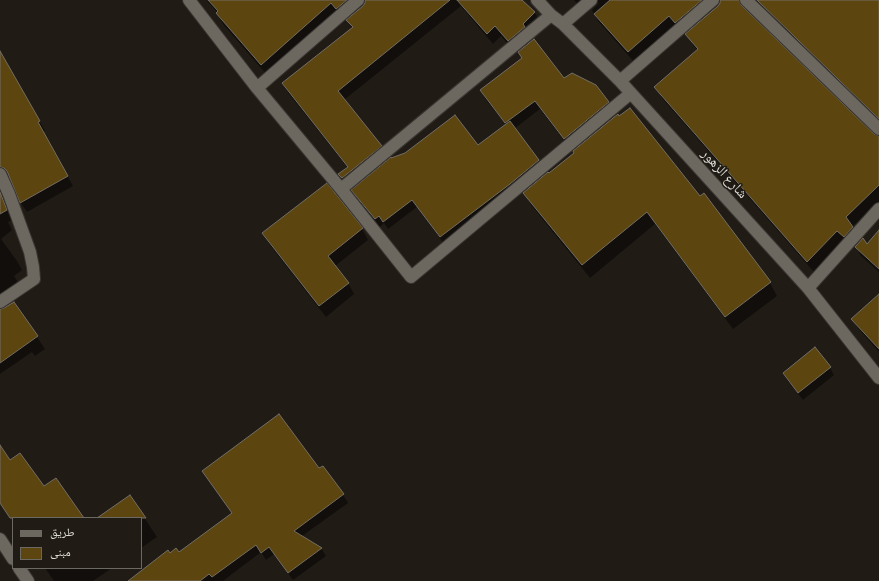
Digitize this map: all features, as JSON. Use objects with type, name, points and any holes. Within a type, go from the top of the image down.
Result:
[{"type":"street","points":[[189,0],[257,88],[341,188],[411,277],[631,93]]},
{"type":"street","points":[[257,88],[358,0]]},
{"type":"street","name":"شارع الزهور","points":[[537,0],[620,81],[808,288],[879,378]]},
{"type":"street","points":[[563,24],[591,0]]},
{"type":"street","points":[[620,81],[713,0]]},
{"type":"street","points":[[746,0],[879,129]]},
{"type":"street","points":[[341,188],[551,15]]},
{"type":"street","points":[[0,174],[9,194],[30,252],[34,279],[0,302]]},
{"type":"street","points":[[808,288],[879,209]]},
{"type":"street","points":[[0,540],[12,558]]},
{"type":"street","points":[[20,569],[28,581]]},
{"type":"building","points":[[208,0],[347,0],[336,9],[331,3],[261,65],[216,13],[218,11]]},
{"type":"building","points":[[365,0],[450,0],[338,91],[382,146],[342,178],[338,174],[348,167],[282,83],[353,27],[346,20],[363,6]]},
{"type":"building","points":[[457,0],[522,0],[535,12],[523,24],[525,27],[508,41],[495,26],[487,34]]},
{"type":"building","points":[[610,0],[702,0],[675,23],[669,16],[628,52],[594,14]]},
{"type":"building","points":[[720,0],[739,0],[741,5],[874,134],[879,136],[879,185],[846,217],[853,227],[844,237],[837,231],[807,262],[654,87],[698,49],[685,34],[718,6]]},
{"type":"building","points":[[757,0],[879,0],[879,119]]},
{"type":"building","points":[[534,39],[564,78],[572,73],[596,85],[609,102],[564,139],[535,101],[505,123],[480,90],[522,58],[518,52]]},
{"type":"building","points":[[0,51],[40,121],[38,122],[68,176],[20,203],[7,171],[0,167]]},
{"type":"building","points":[[630,108],[700,196],[704,193],[771,282],[725,317],[647,212],[582,265],[523,193],[574,153],[573,151],[618,114],[619,116]]},
{"type":"building","points":[[455,115],[478,145],[510,121],[539,160],[440,237],[412,200],[383,222],[379,216],[375,219],[351,190],[391,157],[405,153]]},
{"type":"building","points":[[327,183],[363,228],[328,256],[349,283],[319,306],[262,233]]},
{"type":"building","points":[[0,192],[7,210],[0,214]]},
{"type":"building","points":[[879,230],[879,269],[855,247],[863,238],[867,244]]},
{"type":"building","points":[[879,294],[879,349],[851,319]]},
{"type":"building","points":[[14,302],[38,336],[0,363],[0,309]]},
{"type":"building","points":[[815,347],[831,367],[798,393],[783,373]]},
{"type":"building","points":[[279,414],[319,468],[323,466],[344,494],[294,531],[322,548],[288,573],[269,547],[261,553],[256,545],[212,577],[209,574],[200,581],[128,581],[168,550],[170,553],[176,548],[179,552],[232,513],[202,471]]},
{"type":"building","points":[[0,445],[10,460],[20,453],[44,486],[56,478],[83,517],[10,518],[0,503]]},
{"type":"building","points":[[130,495],[146,518],[142,517],[98,517]]}]
